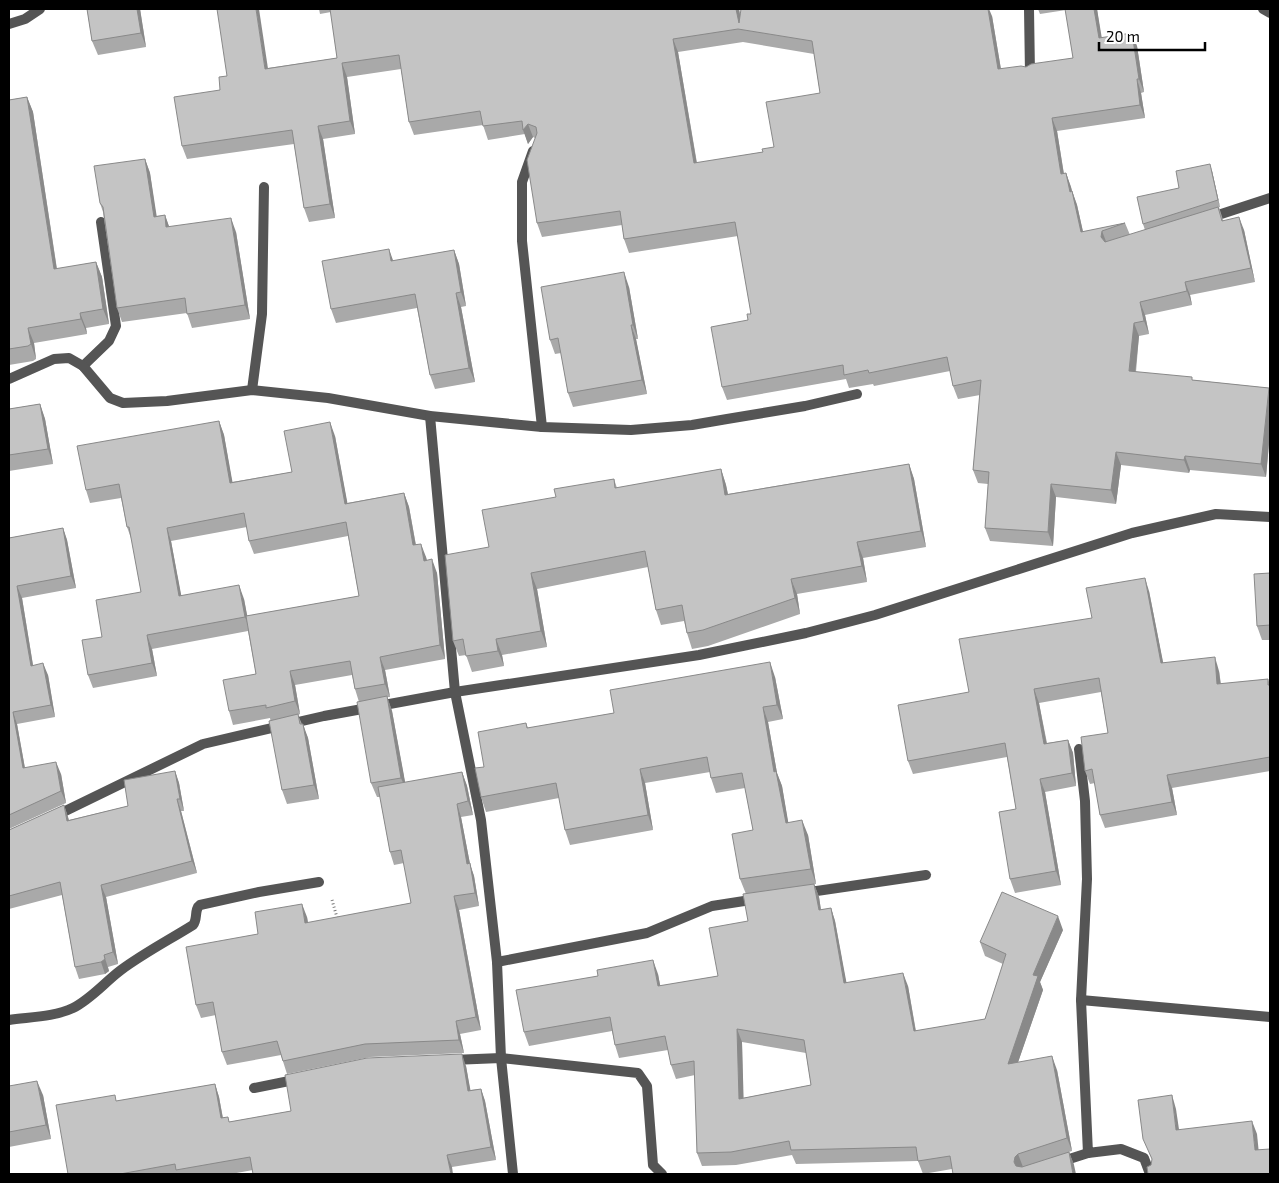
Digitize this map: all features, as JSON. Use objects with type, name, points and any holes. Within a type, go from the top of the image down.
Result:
[{"type":"street","points":[[9,24],[25,19],[40,9]]},
{"type":"street","points":[[1029,9],[1030,74]]},
{"type":"street","points":[[1263,9],[1270,13]]},
{"type":"street","points":[[535,144],[522,182],[522,241],[542,427]]},
{"type":"street","points":[[252,390],[262,307],[264,187]]},
{"type":"street","points":[[1196,222],[1270,198]]},
{"type":"street","points":[[83,366],[109,341],[116,326],[102,222]]},
{"type":"street","points":[[9,379],[54,359],[69,358],[83,366],[110,398],[116,402],[123,403],[167,401],[252,390],[328,398],[430,416],[542,427],[631,430],[692,424],[805,406],[857,394]]},
{"type":"street","points":[[430,416],[455,692],[481,820],[497,962],[502,1058],[513,1174]]},
{"type":"street","points":[[41,822],[203,744],[324,716],[455,692],[699,655],[806,633],[875,614],[1132,534],[1216,514],[1270,517]]},
{"type":"street","points":[[1078,748],[1086,801],[1087,879],[1081,1000],[1088,1153]]},
{"type":"street","points":[[790,894],[926,874]]},
{"type":"street","points":[[9,1020],[57,1013],[72,1008],[134,960],[193,926],[196,921],[197,908],[200,904],[319,882]]},
{"type":"street","points":[[497,962],[647,933],[712,906],[770,897]]},
{"type":"street","points":[[1081,1000],[1270,1017]]},
{"type":"street","points":[[445,1060],[502,1058],[638,1073],[647,1086],[653,1165],[662,1174]]},
{"type":"street","points":[[254,1088],[312,1076]]},
{"type":"street","points":[[1052,1165],[1088,1153],[1121,1149],[1144,1158],[1150,1174]]},
{"type":"path","points":[[319,882],[329,891],[340,930]]},
{"type":"building","points":[[87,9],[137,9],[141,33],[92,41]]},
{"type":"building","points":[[217,9],[256,9],[265,69],[337,58],[330,9],[736,9],[739,23],[741,9],[988,9],[998,69],[1026,67],[1031,64],[1073,58],[1065,9],[1094,9],[1099,38],[1132,33],[1139,79],[1137,79],[1140,105],[1052,118],[1061,174],[1066,173],[1081,232],[1125,223],[1102,231],[1101,237],[1105,242],[1218,207],[1222,221],[1239,217],[1251,268],[1185,282],[1187,291],[1140,302],[1144,321],[1134,323],[1129,371],[1192,377],[1192,380],[1269,388],[1261,464],[1185,456],[1184,460],[1116,452],[1111,490],[1051,484],[1048,532],[985,528],[989,472],[973,470],[981,380],[953,386],[947,357],[869,373],[868,370],[844,375],[843,365],[722,387],[711,327],[748,320],[747,314],[751,314],[735,222],[624,239],[620,211],[537,223],[527,160],[537,133],[536,127],[528,124],[523,130],[522,121],[483,126],[480,111],[409,122],[399,55],[342,63],[350,121],[318,126],[330,204],[304,208],[292,130],[182,146],[174,97],[220,90],[219,77],[227,76]],"holes":[[[738,29],[812,41],[820,93],[766,102],[774,147],[762,149],[763,152],[694,163],[673,39]]]},
{"type":"building","points":[[27,97],[54,269],[96,262],[103,309],[80,313],[81,319],[28,328],[31,344],[9,349],[9,100]]},
{"type":"building","points":[[145,159],[154,217],[165,215],[166,227],[231,218],[245,305],[187,314],[185,298],[117,308],[103,207],[100,203],[94,166]]},
{"type":"building","points":[[1210,164],[1218,200],[1143,224],[1137,197],[1179,188],[1176,171]]},
{"type":"building","points":[[389,249],[391,261],[454,250],[461,292],[456,293],[469,368],[430,375],[415,294],[331,309],[322,261]]},
{"type":"building","points":[[624,272],[633,325],[631,325],[642,380],[568,393],[558,338],[550,340],[541,287]]},
{"type":"building","points":[[40,404],[48,449],[9,455],[9,409]]},
{"type":"building","points":[[219,421],[230,483],[292,472],[284,431],[330,422],[345,504],[404,493],[413,545],[421,544],[424,561],[432,559],[440,645],[380,657],[385,684],[355,689],[350,661],[290,671],[295,701],[266,708],[266,705],[229,711],[223,680],[256,674],[246,616],[359,596],[346,522],[249,541],[244,513],[167,528],[179,596],[239,585],[245,617],[147,635],[152,663],[88,675],[82,640],[102,637],[96,600],[141,592],[119,484],[86,490],[77,446]]},
{"type":"building","points":[[909,464],[921,531],[857,542],[862,566],[791,579],[795,598],[703,630],[687,633],[682,605],[656,610],[645,551],[531,573],[541,631],[496,639],[498,651],[466,656],[463,639],[453,641],[445,555],[489,547],[482,510],[556,497],[554,489],[614,479],[615,488],[721,469],[725,495]]},
{"type":"building","points":[[63,528],[71,576],[17,586],[31,666],[43,663],[51,705],[13,712],[23,768],[56,762],[61,791],[9,815],[9,538]]},
{"type":"building","points":[[1270,573],[1270,625],[1257,626],[1254,574]]},
{"type":"building","points":[[1145,578],[1161,663],[1215,657],[1217,684],[1268,679],[1268,685],[1270,685],[1270,757],[1167,775],[1172,802],[1100,815],[1092,769],[1085,771],[1081,737],[1108,733],[1099,678],[1034,689],[1044,744],[1068,740],[1072,773],[1040,779],[1056,871],[1010,879],[999,812],[1016,809],[1005,743],[908,761],[898,705],[969,692],[959,639],[1092,618],[1086,588]]},
{"type":"building","points":[[770,662],[777,705],[763,707],[774,772],[776,771],[786,823],[802,820],[811,869],[740,879],[732,834],[753,830],[742,773],[711,778],[707,757],[640,769],[648,815],[565,830],[556,783],[481,797],[475,768],[484,767],[478,732],[526,723],[527,728],[614,713],[610,690]]},
{"type":"building","points":[[387,696],[401,778],[371,783],[357,702]]},
{"type":"building","points":[[298,714],[300,724],[303,724],[314,785],[282,790],[269,721]]},
{"type":"building","points":[[175,771],[180,799],[177,799],[192,861],[101,885],[113,952],[104,955],[105,959],[101,962],[75,967],[60,882],[9,896],[9,830],[64,805],[67,821],[128,806],[124,780]]},
{"type":"building","points":[[462,772],[468,801],[457,804],[467,864],[470,863],[475,893],[454,896],[476,1017],[456,1021],[459,1040],[365,1044],[283,1061],[277,1041],[222,1052],[213,1002],[196,1005],[186,947],[258,934],[255,912],[302,904],[305,923],[411,903],[401,850],[390,852],[378,787]]},
{"type":"building","points":[[814,884],[819,910],[831,908],[844,983],[903,973],[914,1031],[985,1019],[1006,954],[980,942],[1002,892],[1058,916],[1033,975],[1038,976],[1008,1064],[1052,1056],[1067,1138],[1018,1154],[1014,1162],[1016,1166],[1022,1167],[1069,1152],[1073,1174],[953,1174],[950,1156],[918,1161],[916,1147],[791,1150],[789,1141],[731,1152],[697,1153],[694,1061],[671,1065],[665,1036],[615,1045],[610,1017],[524,1032],[516,990],[598,976],[597,970],[653,960],[658,986],[718,976],[709,928],[748,921],[743,894]],"holes":[[[737,1029],[804,1040],[811,1085],[739,1099]]]},
{"type":"building","points":[[462,1054],[468,1091],[481,1089],[491,1147],[447,1155],[451,1174],[253,1174],[250,1157],[176,1170],[175,1164],[120,1174],[68,1174],[56,1105],[115,1095],[116,1101],[215,1084],[221,1118],[228,1117],[229,1122],[291,1111],[285,1075],[367,1058]]},
{"type":"building","points":[[37,1081],[46,1125],[9,1132],[9,1086]]},
{"type":"building","points":[[1172,1095],[1176,1130],[1252,1121],[1255,1150],[1270,1149],[1270,1174],[1148,1174],[1147,1167],[1151,1165],[1152,1159],[1143,1139],[1138,1100]]}]
